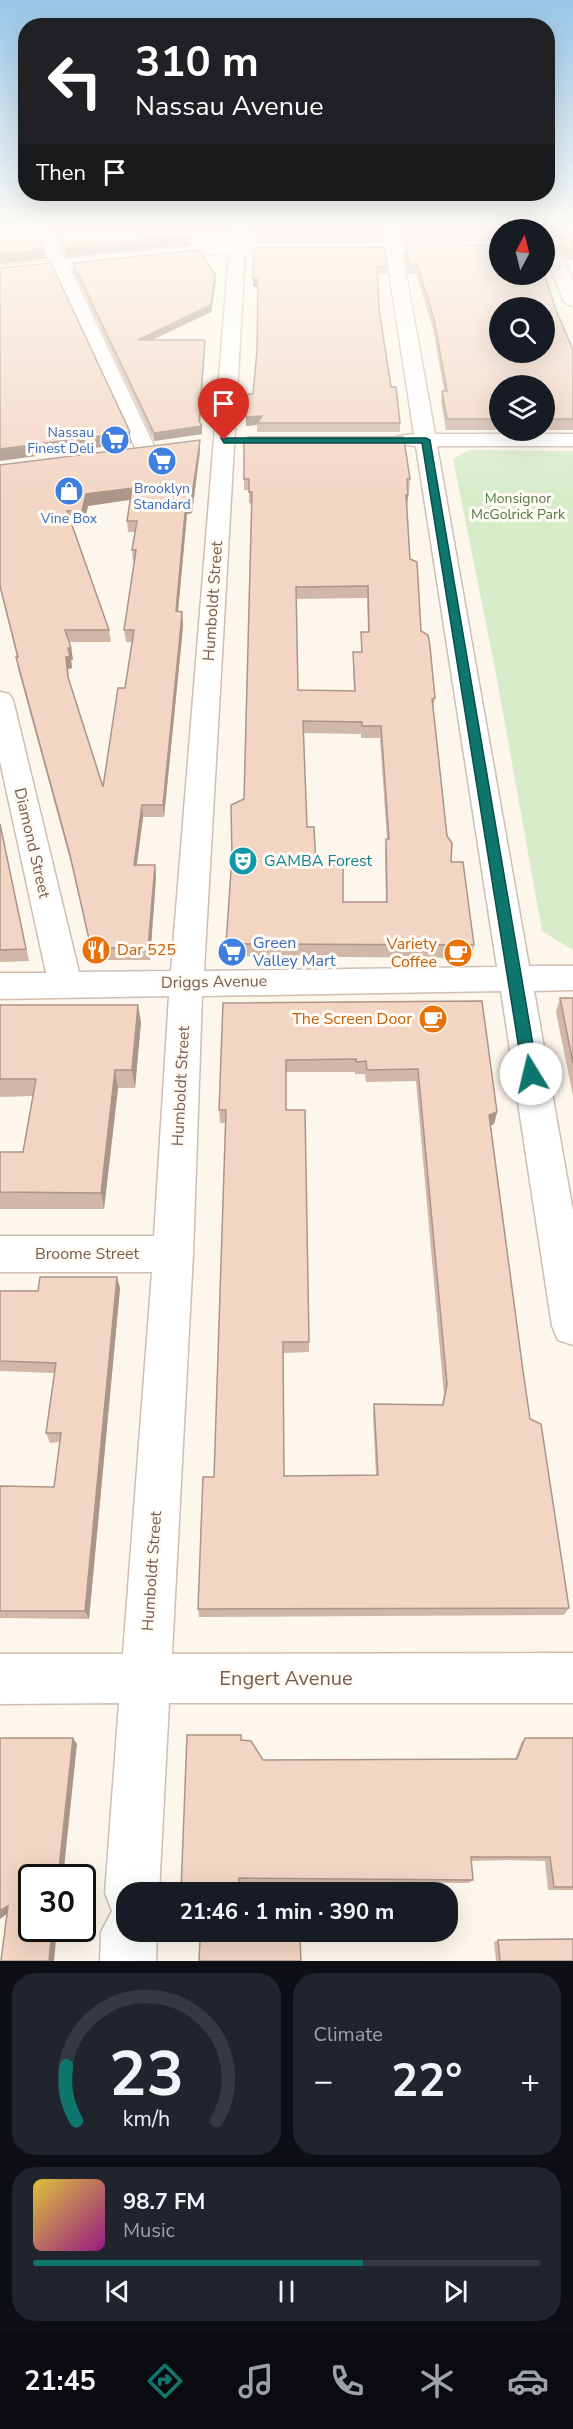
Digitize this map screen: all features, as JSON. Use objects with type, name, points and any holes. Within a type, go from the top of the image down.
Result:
[{"type":"street","points":[[84,318],[146,450]]},
{"type":"street","name":"Humboldt Street","points":[[133,1882],[173,1254],[187,982],[232,318]]},
{"type":"street","points":[[406,318],[573,1326]]},
{"type":"street","points":[[385,440],[573,440]]},
{"type":"street","points":[[124,453],[170,447]]},
{"type":"street","name":"Diamond Street","points":[[0,700],[65,984]]},
{"type":"street","name":"Driggs Avenue","points":[[0,986],[573,978]]},
{"type":"street","name":"Broome Street","points":[[0,1254],[173,1254]]},
{"type":"street","name":"Engert Avenue","points":[[0,1679],[573,1678]]},
{"type":"street","points":[[128,1961],[129,1942]]},
{"type":"green space","name":"Monsignor McGolrick Park","points":[[469,450],[573,451],[573,950],[542,931],[496,674],[453,459]]},
{"type":"building","points":[[0,318],[76,318],[130,432],[0,449]]},
{"type":"building","points":[[99,318],[185,318],[138,340],[205,340],[199,421],[202,426],[154,433]]},
{"type":"building","points":[[258,318],[380,318],[391,387],[396,387],[400,423],[257,423],[262,416],[246,417],[248,394],[253,394]]},
{"type":"building","points":[[434,318],[489,318],[489,363],[555,363],[555,318],[559,318],[573,350],[573,419],[555,419],[555,375],[489,375],[489,419],[447,419],[442,391],[447,391]]},
{"type":"building","points":[[248,437],[403,437],[410,479],[407,479],[408,495],[406,495],[410,559],[417,562],[421,631],[428,635],[430,646],[435,698],[432,699],[447,836],[452,843],[451,862],[463,862],[474,945],[226,944],[232,857],[231,805],[244,799],[252,492],[249,492],[249,479],[244,479],[244,442]],"holes":[[[368,586],[369,632],[361,632],[362,652],[353,652],[355,691],[298,690],[296,587]],[[303,721],[362,722],[362,726],[381,726],[389,839],[386,839],[387,902],[343,902],[343,865],[316,865],[314,827],[307,827]]]},
{"type":"building","points":[[200,440],[191,502],[186,503],[176,611],[182,612],[163,805],[142,805],[134,865],[155,865],[148,948],[91,948],[70,855],[16,657],[18,657],[0,586],[0,465]],"holes":[[[132,488],[127,521],[137,521],[132,550],[136,550],[124,630],[134,630],[125,688],[118,688],[103,787],[68,677],[66,657],[70,656],[68,648],[71,648],[65,630],[109,630],[67,511],[82,511],[86,494]]]},
{"type":"building","points":[[0,824],[26,949],[0,950]]},
{"type":"building","points":[[560,998],[573,998],[573,1063]]},
{"type":"building","points":[[482,1001],[497,1112],[489,1115],[523,1371],[530,1419],[541,1424],[569,1608],[198,1609],[203,1477],[214,1477],[226,1110],[219,1110],[223,1003]],"holes":[[[356,1059],[356,1062],[366,1061],[367,1070],[418,1069],[447,1384],[443,1405],[374,1404],[378,1475],[284,1476],[283,1342],[309,1342],[305,1110],[286,1110],[286,1060]]]},
{"type":"building","points":[[0,1005],[138,1005],[132,1070],[115,1070],[101,1193],[0,1192],[0,1152],[23,1152],[36,1079],[0,1079]]},
{"type":"building","points":[[40,1277],[117,1277],[85,1611],[0,1611],[0,1486],[54,1487],[61,1433],[46,1433],[56,1363],[0,1361],[0,1291],[38,1291]]},
{"type":"building","points":[[187,1735],[241,1735],[241,1740],[251,1741],[263,1760],[517,1759],[525,1738],[573,1738],[573,1887],[554,1887],[550,1857],[471,1857],[473,1880],[239,1878],[239,1882],[181,1882]]},
{"type":"building","points":[[0,1738],[73,1738],[60,1864],[18,1864],[18,1942],[51,1942],[49,1961],[1,1961],[8,1906],[0,1911]]},
{"type":"building","points":[[573,1939],[573,1961],[500,1961],[498,1940]]},
{"type":"building","points":[[200,1942],[300,1942],[301,1961],[199,1961]]},
{"type":"place","name":"Nassau Finest Deli","points":[[115,440]]},
{"type":"place","name":"Brooklyn Standard","points":[[162,461]]},
{"type":"place","name":"Vine Box","points":[[69,491]]},
{"type":"place","name":"GAMBA Forest","points":[[243,861]]},
{"type":"place","name":"Dar 525","points":[[96,950]]},
{"type":"place","name":"Green Valley Mart","points":[[232,952]]},
{"type":"place","name":"Variety Coffee","points":[[458,953]]},
{"type":"place","name":"The Screen Door","points":[[433,1019]]},
{"type":"route","points":[[224,440],[426,440],[531,1074]]}]
